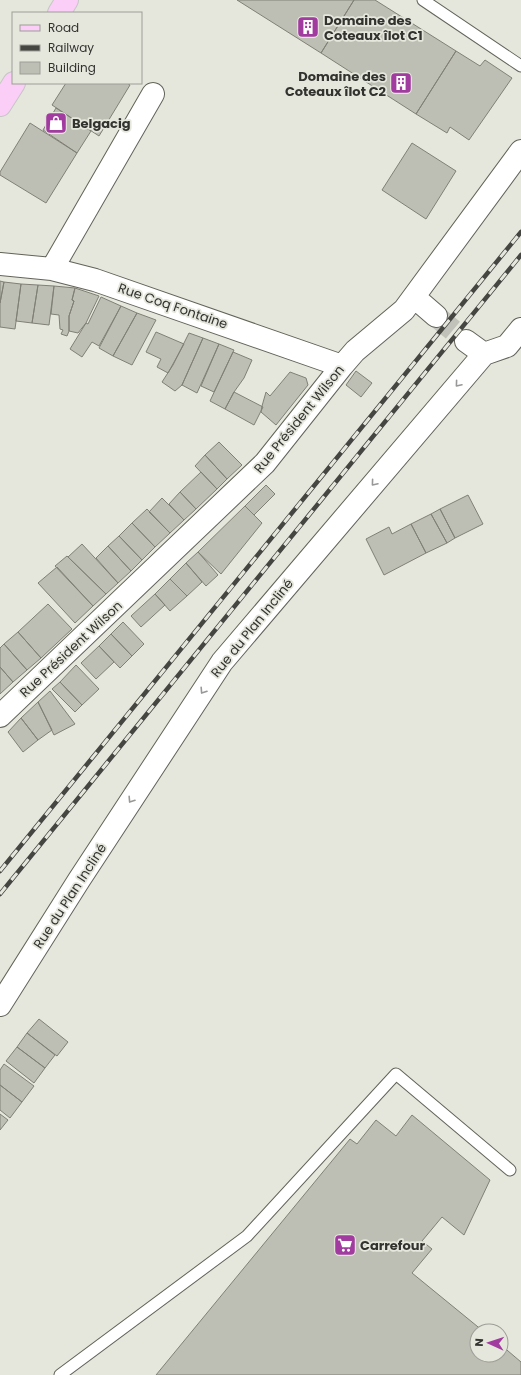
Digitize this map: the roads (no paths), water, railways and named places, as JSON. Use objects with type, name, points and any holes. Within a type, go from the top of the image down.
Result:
[{"type":"main road","points":[[60,12],[68,0]]},
{"type":"main road","points":[[0,105],[13,84]]},
{"type":"street","points":[[52,269],[153,94]]},
{"type":"street","name":"Rue Président Wilson","points":[[0,716],[265,463],[355,351],[404,310],[521,151]]},
{"type":"street","name":"Rue Coq Fontaine","points":[[0,264],[52,269],[95,280],[342,366]]},
{"type":"street","points":[[414,297],[436,316]]},
{"type":"street","points":[[466,341],[484,354],[507,346],[521,329]]},
{"type":"street","name":"Rue du Plan Incliné","points":[[1,1003],[222,662],[484,354]]},
{"type":"lane","points":[[423,0],[521,66]]},
{"type":"lane","points":[[60,1375],[247,1236],[396,1074],[510,1170]]},
{"type":"tunnel","points":[[436,316],[466,341]]},
{"type":"railway","points":[[0,871],[521,232]]},
{"type":"railway","points":[[0,894],[521,255]]},
{"type":"place","name":"Domaine des Coteaux îlot C1","points":[[308,27]]},
{"type":"place","name":"Domaine des Coteaux îlot C2","points":[[401,83]]},
{"type":"place","name":"Belgacig","points":[[56,123]]},
{"type":"place","name":"Carrefour","points":[[345,1245]]}]
